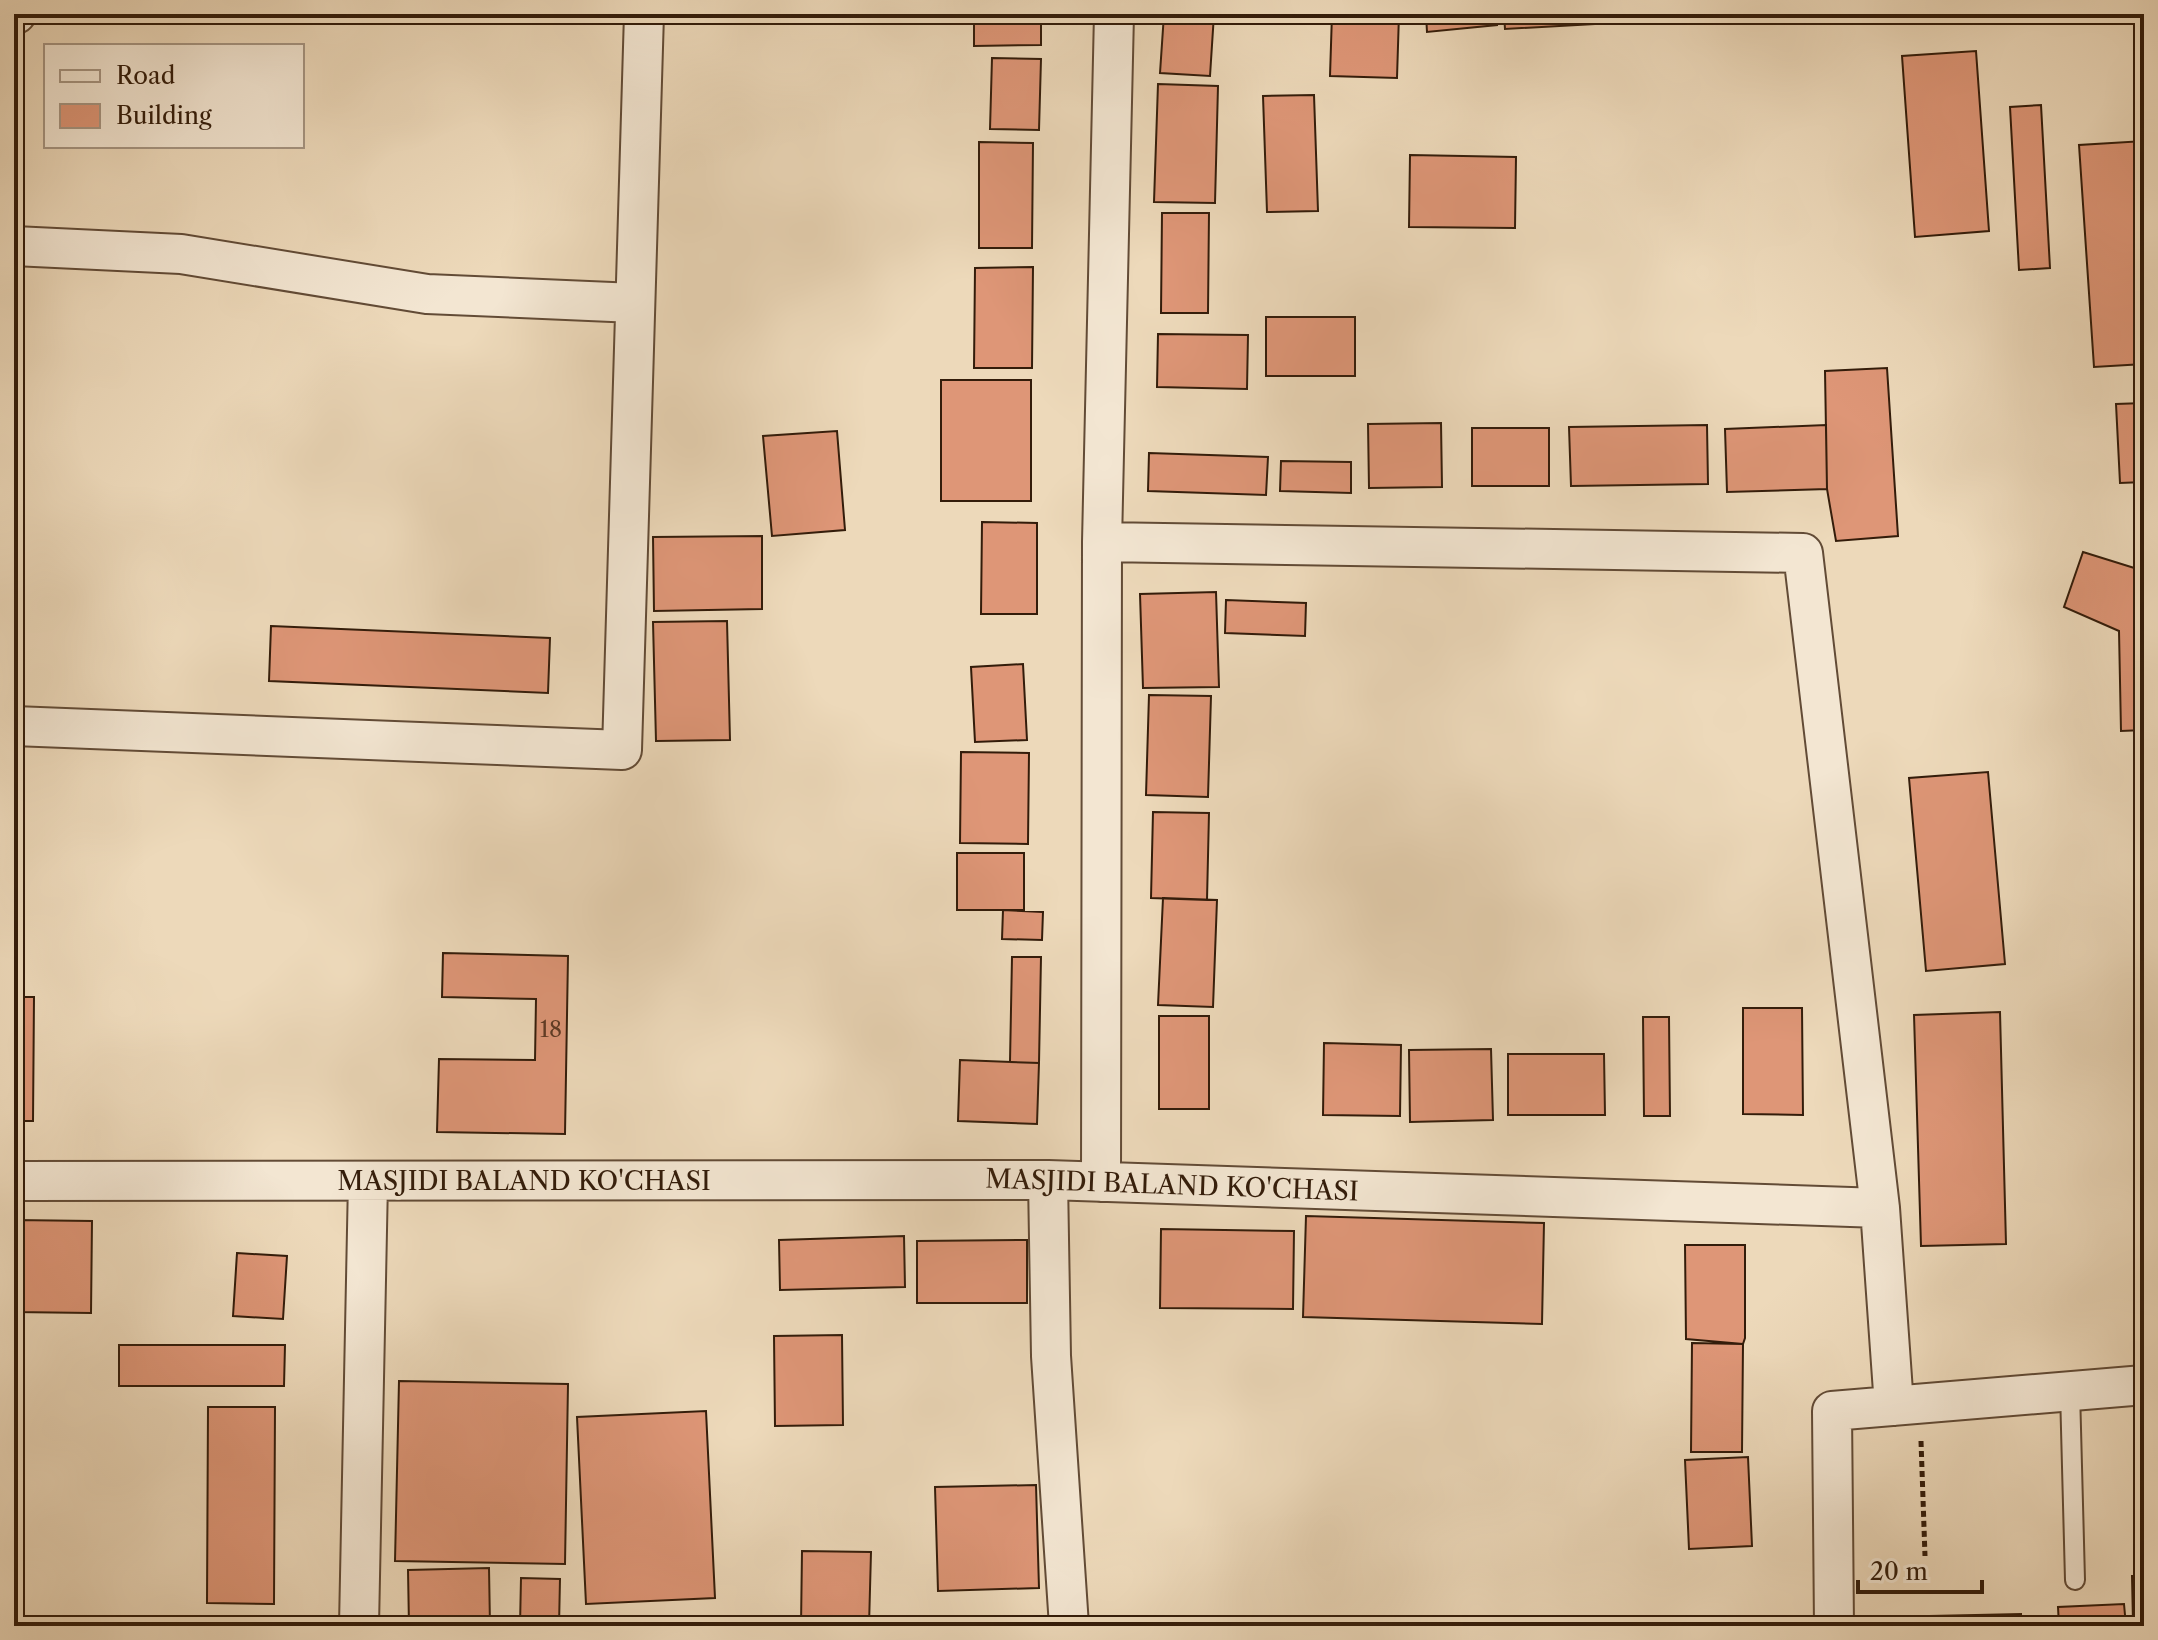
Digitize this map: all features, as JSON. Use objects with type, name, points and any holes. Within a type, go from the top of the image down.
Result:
[{"type":"street","points":[[14,726],[622,750],[644,14]]},
{"type":"street","points":[[1101,1182],[1102,542],[1114,14]]},
{"type":"street","points":[[14,246],[181,254],[427,294],[635,303]]},
{"type":"street","points":[[1102,542],[1803,553],[1907,1418]]},
{"type":"street","points":[[1048,1180],[1051,1356],[1069,1626]]},
{"type":"street","name":"MASJIDI BALAND KO'CHASI","points":[[14,1181],[1048,1180],[1880,1208]]},
{"type":"street","points":[[359,1626],[368,1181]]},
{"type":"street","points":[[1834,1626],[1832,1411],[1907,1418],[2070,1391],[2144,1385]]},
{"type":"lane","points":[[2070,1391],[2075,1580]]},
{"type":"path","points":[[1907,1418],[1925,1556]]},
{"type":"building","points":[[974,14],[1041,14],[1041,45],[974,46]]},
{"type":"building","points":[[1164,14],[1214,14],[1210,76],[1160,73]]},
{"type":"building","points":[[1332,14],[1399,14],[1397,78],[1330,76]]},
{"type":"building","points":[[1426,14],[1496,14],[1497,25],[1427,32]]},
{"type":"building","points":[[1504,14],[1612,14],[1612,23],[1505,29]]},
{"type":"building","points":[[1976,51],[1989,231],[1915,237],[1902,56]]},
{"type":"building","points":[[992,58],[1041,59],[1039,130],[990,129]]},
{"type":"building","points":[[1158,84],[1218,86],[1215,203],[1154,202]]},
{"type":"building","points":[[1314,95],[1318,211],[1267,212],[1263,96]]},
{"type":"building","points":[[2041,105],[2050,268],[2019,270],[2010,107]]},
{"type":"building","points":[[2144,141],[2144,364],[2094,367],[2079,145]]},
{"type":"building","points":[[979,142],[1033,143],[1032,248],[979,248]]},
{"type":"building","points":[[1410,155],[1516,157],[1515,228],[1409,227]]},
{"type":"building","points":[[1162,213],[1209,213],[1208,313],[1161,313]]},
{"type":"building","points":[[1033,267],[1032,368],[974,368],[975,268]]},
{"type":"building","points":[[1266,317],[1355,317],[1355,376],[1266,376]]},
{"type":"building","points":[[1158,334],[1248,335],[1247,389],[1157,387]]},
{"type":"building","points":[[1887,368],[1898,536],[1836,541],[1827,489],[1825,371]]},
{"type":"building","points":[[941,380],[1031,380],[1031,501],[941,501]]},
{"type":"building","points":[[2144,403],[2144,482],[2120,483],[2116,404]]},
{"type":"building","points":[[1441,423],[1442,487],[1369,488],[1368,424]]},
{"type":"building","points":[[1707,425],[1708,484],[1571,486],[1569,427]]},
{"type":"building","points":[[1826,425],[1827,489],[1727,492],[1725,429]]},
{"type":"building","points":[[1472,428],[1549,428],[1549,486],[1472,486]]},
{"type":"building","points":[[837,431],[845,530],[772,536],[763,436]]},
{"type":"building","points":[[1149,453],[1268,457],[1266,495],[1148,491]]},
{"type":"building","points":[[1281,461],[1351,462],[1351,493],[1280,491]]},
{"type":"building","points":[[982,522],[1037,523],[1037,614],[981,614]]},
{"type":"building","points":[[762,536],[762,609],[654,611],[653,537]]},
{"type":"building","points":[[2083,552],[2144,571],[2144,730],[2121,731],[2119,631],[2064,607]]},
{"type":"building","points":[[1216,592],[1219,687],[1143,688],[1140,594]]},
{"type":"building","points":[[1226,600],[1306,603],[1305,636],[1225,633]]},
{"type":"building","points":[[727,621],[730,740],[656,741],[653,622]]},
{"type":"building","points":[[271,626],[550,638],[548,693],[269,681]]},
{"type":"building","points":[[1023,664],[1027,740],[975,742],[971,667]]},
{"type":"building","points":[[1149,695],[1211,696],[1208,797],[1146,795]]},
{"type":"building","points":[[961,752],[1029,753],[1028,844],[960,843]]},
{"type":"building","points":[[1988,772],[2005,964],[1926,971],[1909,778]]},
{"type":"building","points":[[1153,812],[1209,813],[1207,900],[1151,898]]},
{"type":"building","points":[[957,853],[1024,853],[1024,910],[957,910]]},
{"type":"building","points":[[1163,898],[1217,900],[1213,1007],[1158,1005]]},
{"type":"building","points":[[1003,910],[1043,912],[1042,940],[1002,939]]},
{"type":"building","points":[[443,953],[568,956],[565,1134],[437,1132],[439,1059],[535,1060],[536,999],[442,997]]},
{"type":"building","points":[[1012,957],[1041,957],[1039,1063],[1010,1062]]},
{"type":"building","points":[[14,997],[34,997],[33,1121],[14,1121]]},
{"type":"building","points":[[1743,1008],[1802,1008],[1803,1115],[1743,1114]]},
{"type":"building","points":[[2000,1012],[2006,1244],[1921,1246],[1914,1015]]},
{"type":"building","points":[[1159,1016],[1209,1016],[1209,1109],[1159,1109]]},
{"type":"building","points":[[1643,1017],[1669,1017],[1670,1116],[1644,1116]]},
{"type":"building","points":[[1324,1043],[1401,1045],[1400,1116],[1323,1115]]},
{"type":"building","points":[[1491,1049],[1493,1120],[1410,1122],[1409,1050]]},
{"type":"building","points":[[1508,1054],[1604,1054],[1605,1115],[1508,1115]]},
{"type":"building","points":[[960,1060],[1039,1063],[1037,1124],[958,1121]]},
{"type":"building","points":[[1306,1216],[1544,1223],[1542,1324],[1303,1317]]},
{"type":"building","points":[[14,1220],[92,1221],[91,1313],[14,1312]]},
{"type":"building","points":[[1161,1229],[1294,1231],[1293,1309],[1160,1308]]},
{"type":"building","points":[[904,1236],[905,1287],[780,1290],[779,1240]]},
{"type":"building","points":[[1027,1240],[1027,1303],[917,1303],[917,1241]]},
{"type":"building","points":[[1685,1245],[1745,1245],[1743,1344],[1686,1339]]},
{"type":"building","points":[[237,1253],[287,1256],[283,1319],[233,1316]]},
{"type":"building","points":[[842,1335],[843,1425],[775,1426],[774,1336]]},
{"type":"building","points":[[1692,1343],[1743,1344],[1742,1452],[1691,1452]]},
{"type":"building","points":[[119,1345],[285,1345],[284,1386],[119,1386]]},
{"type":"building","points":[[399,1381],[568,1384],[565,1564],[395,1561]]},
{"type":"building","points":[[208,1407],[275,1407],[274,1604],[207,1603]]},
{"type":"building","points":[[706,1411],[715,1598],[586,1604],[577,1417]]},
{"type":"building","points":[[1748,1457],[1752,1546],[1689,1549],[1685,1460]]},
{"type":"building","points":[[1036,1485],[1039,1588],[938,1591],[935,1487]]},
{"type":"building","points":[[802,1551],[871,1552],[869,1626],[801,1626]]},
{"type":"building","points":[[489,1568],[490,1626],[409,1626],[408,1570]]},
{"type":"building","points":[[2132,1576],[2144,1576],[2144,1622],[2133,1622]]},
{"type":"building","points":[[521,1578],[560,1579],[559,1626],[520,1626]]},
{"type":"building","points":[[2124,1604],[2126,1626],[2059,1626],[2058,1607]]},
{"type":"building","points":[[2021,1614],[2021,1626],[1930,1626],[1930,1616]]}]
